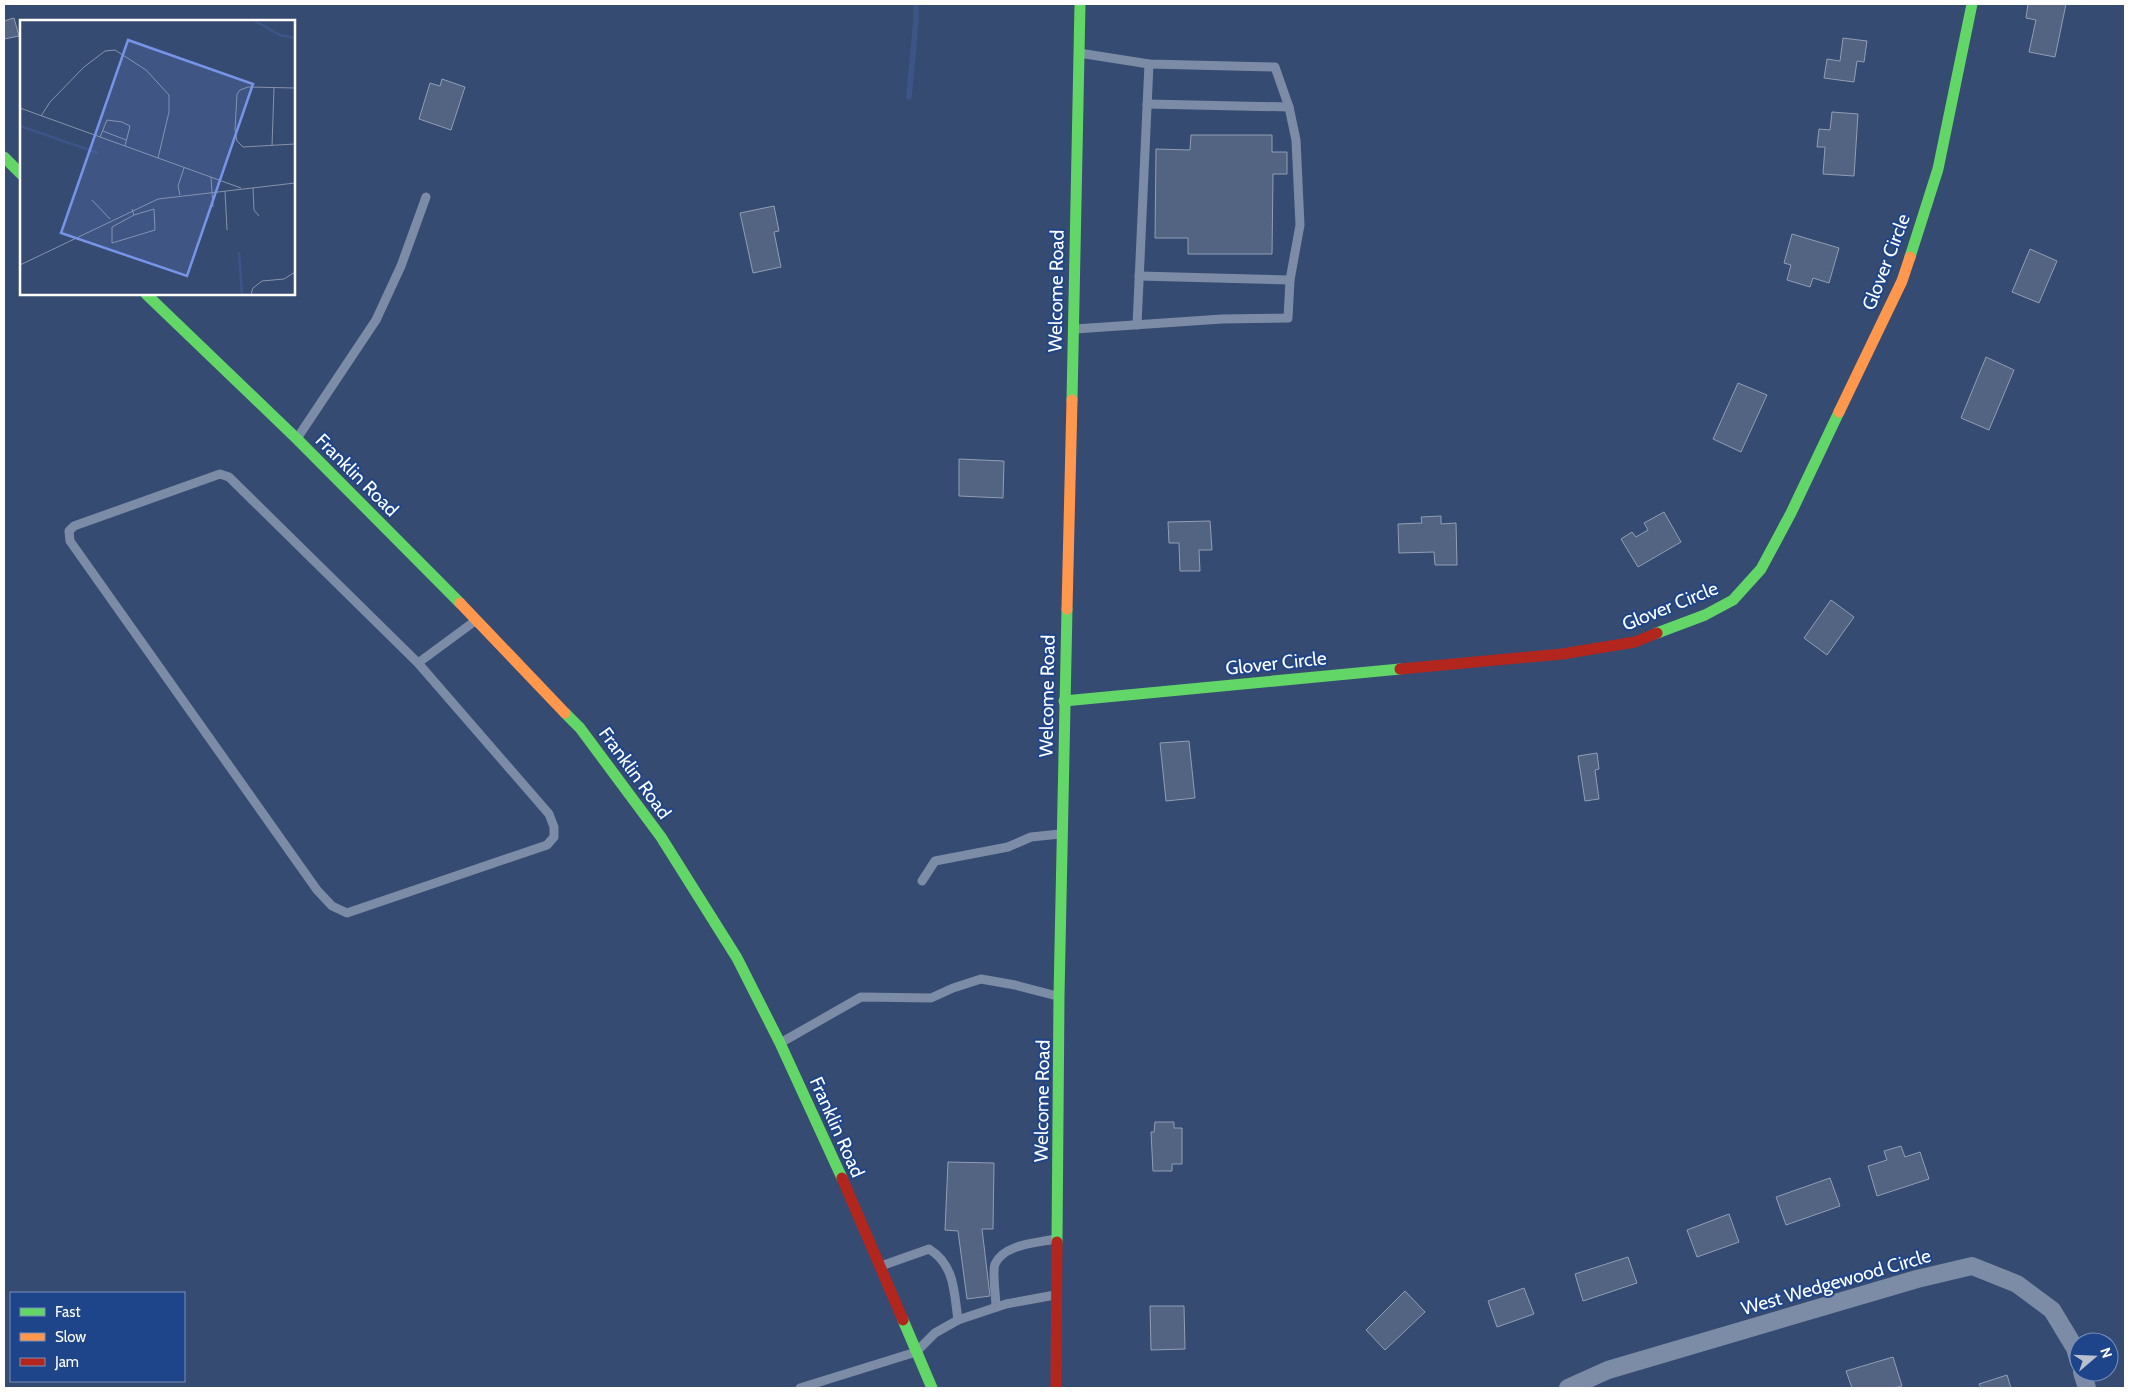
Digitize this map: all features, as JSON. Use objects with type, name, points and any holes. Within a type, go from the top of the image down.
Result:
[{"type":"street","name":"Welcome Road","points":[[1056,1388],[1059,996],[1064,701],[1080,4]]},
{"type":"street","name":"Glover Circle","points":[[1064,701],[1571,652],[1635,642],[1705,615],[1733,600],[1761,569],[1787,521],[1902,281],[1938,169],[1972,4]]},
{"type":"street","points":[[4,157],[20,173]]},
{"type":"street","name":"Franklin Road","points":[[147,295],[297,440],[477,620],[580,728],[661,837],[736,958],[780,1044],[819,1125],[932,1388]]},
{"type":"street","name":"West Wedgewood Circle","points":[[1568,1388],[1608,1370],[1917,1279],[1972,1266],[2017,1284],[2052,1310],[2069,1339]]},
{"type":"lane","points":[[1073,330],[1222,319],[1288,318],[1290,280],[1300,225],[1296,140],[1275,67],[1149,64],[1079,53]]},
{"type":"lane","points":[[1136,325],[1149,64]]},
{"type":"lane","points":[[1147,104],[1288,107]]},
{"type":"lane","points":[[297,440],[376,320],[401,266],[426,197]]},
{"type":"lane","points":[[1139,276],[1290,280]]},
{"type":"lane","points":[[220,474],[229,477],[418,663],[549,814],[554,827],[554,837],[548,845],[347,913],[332,906],[317,890],[70,541],[69,531],[74,526],[220,474]]},
{"type":"lane","points":[[418,663],[477,620]]},
{"type":"lane","points":[[922,881],[935,861],[1008,847],[1031,837],[1063,834]]},
{"type":"lane","points":[[780,1044],[861,997],[931,998],[953,988],[981,979],[1015,984],[1059,996]]},
{"type":"lane","points":[[996,1307],[995,1265],[1001,1256],[1012,1249],[1058,1238]]},
{"type":"lane","points":[[879,1267],[929,1248],[940,1256],[947,1265],[953,1281],[958,1320]]},
{"type":"lane","points":[[800,1388],[916,1352],[935,1333],[958,1320],[996,1307],[1057,1295]]},
{"type":"building","points":[[2028,4],[2066,4],[2055,57],[2029,52],[2036,20],[2026,18]]},
{"type":"building","points":[[14,18],[19,36],[4,39],[4,21]]},
{"type":"building","points":[[1843,38],[1867,41],[1864,62],[1857,61],[1854,82],[1824,78],[1827,59],[1840,61]]},
{"type":"building","points":[[442,79],[465,87],[451,130],[419,119],[430,83],[440,86]]},
{"type":"building","points":[[1832,112],[1858,114],[1854,176],[1823,174],[1825,147],[1817,147],[1819,129],[1830,130]]},
{"type":"building","points":[[1191,135],[1272,135],[1272,152],[1287,152],[1287,174],[1273,174],[1272,254],[1188,254],[1188,238],[1155,238],[1156,149],[1190,150]]},
{"type":"building","points":[[774,206],[779,231],[774,232],[781,267],[753,273],[740,213]]},
{"type":"building","points":[[1792,234],[1839,248],[1829,283],[1813,278],[1810,287],[1787,280],[1791,265],[1784,263]]},
{"type":"building","points":[[2030,249],[2057,261],[2039,303],[2012,292]]},
{"type":"building","points":[[1986,357],[2014,370],[1989,430],[1961,418]]},
{"type":"building","points":[[1738,383],[1767,395],[1741,452],[1713,439]]},
{"type":"building","points":[[959,459],[1004,461],[1003,498],[959,496]]},
{"type":"building","points":[[1664,512],[1681,542],[1638,567],[1621,539],[1632,532],[1636,537],[1648,530],[1644,523]]},
{"type":"building","points":[[1441,516],[1441,524],[1456,523],[1457,565],[1435,565],[1434,552],[1399,553],[1398,524],[1422,523],[1421,517]]},
{"type":"building","points":[[1210,521],[1212,550],[1199,550],[1200,571],[1180,571],[1179,543],[1169,543],[1168,522]]},
{"type":"building","points":[[1831,600],[1854,617],[1827,655],[1804,638]]},
{"type":"building","points":[[1189,741],[1195,798],[1166,801],[1160,743]]},
{"type":"building","points":[[1597,753],[1599,769],[1595,770],[1599,799],[1585,801],[1578,756]]},
{"type":"building","points":[[1155,1122],[1174,1122],[1174,1128],[1182,1128],[1182,1164],[1172,1164],[1172,1171],[1153,1171],[1151,1132],[1154,1132]]},
{"type":"building","points":[[1901,1146],[1905,1157],[1920,1152],[1929,1179],[1877,1196],[1868,1166],[1887,1160],[1884,1151]]},
{"type":"building","points":[[948,1162],[994,1163],[993,1229],[982,1229],[990,1296],[967,1299],[958,1231],[945,1230]]},
{"type":"building","points":[[1830,1178],[1840,1206],[1786,1225],[1776,1197]]},
{"type":"building","points":[[1729,1214],[1739,1242],[1697,1257],[1687,1230]]},
{"type":"building","points":[[1628,1257],[1637,1283],[1583,1301],[1575,1274]]},
{"type":"building","points":[[1524,1288],[1534,1314],[1497,1327],[1488,1301]]},
{"type":"building","points":[[1405,1291],[1425,1312],[1385,1350],[1366,1330]]},
{"type":"building","points":[[1150,1306],[1184,1306],[1185,1349],[1151,1350]]},
{"type":"building","points":[[1893,1357],[1902,1386],[1894,1388],[1852,1388],[1846,1371]]},
{"type":"building","points":[[2007,1375],[2011,1388],[1981,1388],[1979,1384]]},
{"type":"waterway","points":[[909,97],[916,4]]},
{"type":"traffic: fast","points":[[1072,400],[1080,4]]},
{"type":"traffic: fast","points":[[1910,257],[1938,169],[1972,4]]},
{"type":"traffic: fast","points":[[4,157],[20,173]]},
{"type":"traffic: fast","points":[[147,295],[297,439],[460,603]]},
{"type":"traffic: fast","points":[[1657,633],[1705,615],[1733,600],[1761,569],[1791,513],[1839,412]]},
{"type":"traffic: fast","points":[[1057,1242],[1059,996],[1067,609]]},
{"type":"traffic: fast","points":[[1064,701],[1400,669]]},
{"type":"traffic: fast","points":[[565,713],[580,728],[661,837],[737,958],[780,1043],[842,1178]]},
{"type":"traffic: fast","points":[[903,1320],[932,1388]]},
{"type":"traffic: slow","points":[[1839,412],[1902,281],[1910,257]]},
{"type":"traffic: slow","points":[[1067,609],[1072,400]]},
{"type":"traffic: slow","points":[[460,603],[565,713]]},
{"type":"traffic: jam","points":[[1400,669],[1562,654],[1635,642],[1657,633]]},
{"type":"traffic: jam","points":[[842,1178],[903,1320]]},
{"type":"traffic: jam","points":[[1056,1388],[1057,1242]]}]
